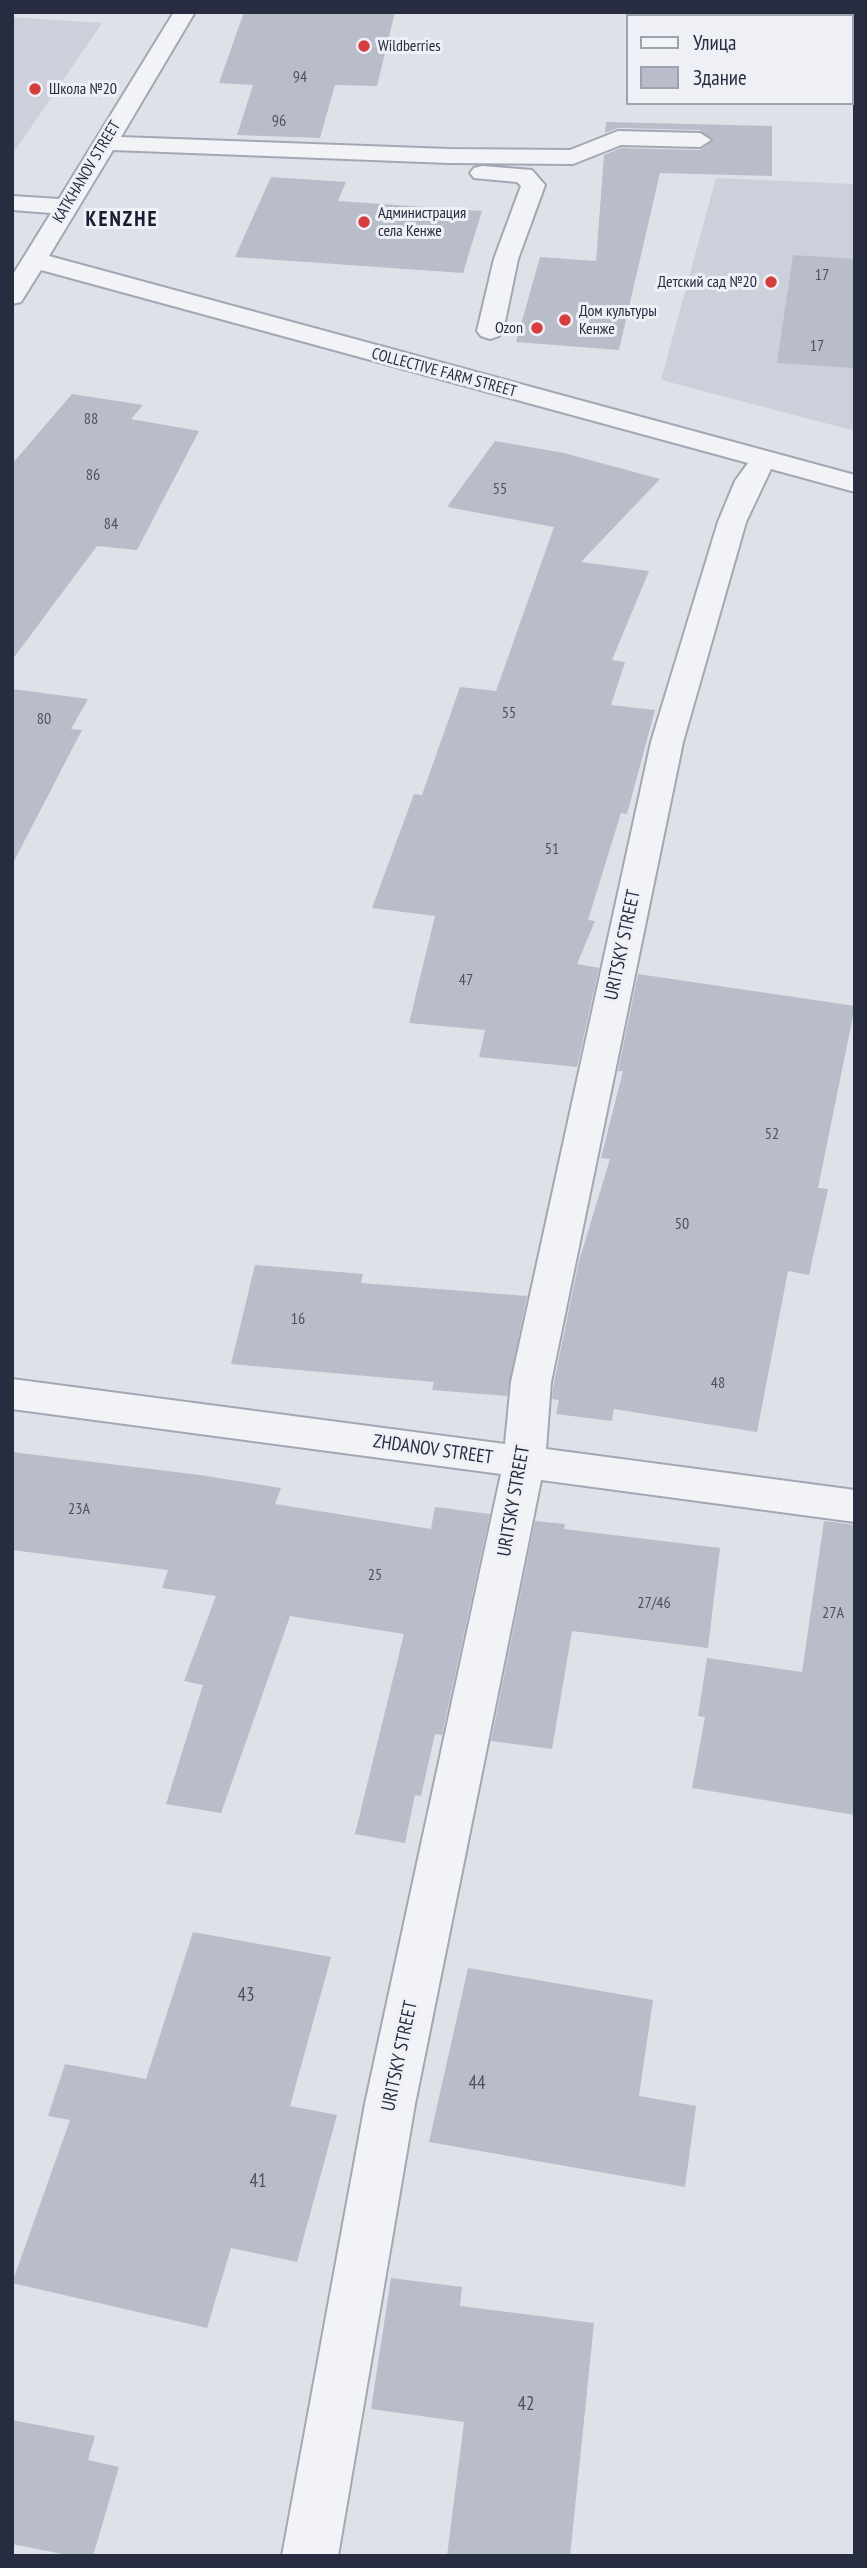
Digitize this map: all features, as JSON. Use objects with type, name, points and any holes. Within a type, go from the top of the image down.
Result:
[{"type":"street","name":"KATKHANOV STREET","points":[[12,297],[185,12]]},
{"type":"street","points":[[99,152],[573,157],[618,138],[700,140]]},
{"type":"street","points":[[99,152],[524,175],[533,185],[506,259],[490,331]]},
{"type":"street","points":[[12,203],[66,207]]},
{"type":"street","name":"COLLECTIVE FARM STREET","points":[[34,260],[855,484]]},
{"type":"street","name":"URITSKY STREET","points":[[310,2556],[390,2104],[524,1463],[531,1382],[582,1133],[667,742],[732,522],[749,481],[764,459]]},
{"type":"street","name":"ZHDANOV STREET","points":[[12,1394],[855,1506]]},
{"type":"shaded area","name":"Школа №20","points":[[12,17],[102,23],[12,155]]},
{"type":"shaded area","name":"Детский сад №20","points":[[716,178],[855,184],[855,431],[661,380]]},
{"type":"building","points":[[244,12],[395,12],[377,86],[335,85],[320,138],[237,135],[253,85],[219,83]]},
{"type":"building","points":[[606,122],[772,126],[772,176],[660,173],[619,350],[516,342],[540,257],[596,261],[604,155],[621,148],[700,150],[713,141],[700,130],[618,128],[605,133]]},
{"type":"building","points":[[271,177],[346,182],[338,201],[482,211],[463,273],[235,257]]},
{"type":"building","points":[[793,255],[855,259],[855,368],[777,363]]},
{"type":"building","points":[[72,394],[143,405],[131,419],[199,431],[137,550],[97,546],[12,660],[12,464]]},
{"type":"building","points":[[495,441],[564,453],[660,479],[581,562],[649,571],[612,660],[625,662],[611,705],[655,710],[627,814],[621,813],[588,920],[595,921],[577,964],[599,968],[577,1067],[479,1057],[485,1030],[409,1023],[435,916],[372,908],[414,794],[422,795],[460,687],[496,691],[554,527],[447,507]]},
{"type":"building","points":[[12,689],[88,699],[71,729],[82,730],[12,865]]},
{"type":"building","points":[[638,974],[855,1006],[818,1188],[828,1189],[809,1275],[788,1271],[757,1432],[614,1409],[612,1421],[556,1414],[559,1400],[552,1399],[579,1261],[610,1159],[601,1158],[623,1071],[618,1071]]},
{"type":"building","points":[[255,1265],[363,1274],[361,1283],[527,1296],[507,1396],[432,1390],[434,1382],[231,1364]]},
{"type":"building","points":[[12,1452],[200,1475],[281,1488],[275,1504],[431,1529],[435,1507],[490,1514],[442,1735],[435,1734],[421,1796],[415,1795],[405,1843],[355,1834],[404,1634],[290,1616],[221,1813],[166,1804],[203,1685],[184,1681],[216,1596],[162,1588],[168,1570],[12,1550]]},
{"type":"building","points":[[535,1521],[565,1524],[564,1529],[720,1548],[708,1648],[572,1631],[552,1749],[491,1741]]},
{"type":"building","points":[[824,1521],[855,1525],[855,1815],[692,1788],[705,1717],[698,1716],[707,1658],[802,1672]]},
{"type":"building","points":[[193,1932],[331,1957],[290,2106],[337,2115],[297,2262],[231,2248],[207,2328],[12,2283],[70,2120],[48,2116],[65,2064],[146,2079]]},
{"type":"building","points":[[468,1968],[653,2000],[639,2096],[696,2106],[685,2187],[429,2142]]},
{"type":"building","points":[[391,2278],[462,2287],[460,2306],[594,2323],[570,2556],[447,2556],[464,2422],[371,2409]]},
{"type":"building","points":[[12,2420],[95,2436],[88,2460],[119,2467],[93,2556],[72,2556],[12,2544]]},
{"type":"place","name":"Wildberries","points":[[364,46]]},
{"type":"place","name":"Школа №20","points":[[35,89]]},
{"type":"place","name":"Администрация села Кенже","points":[[364,222]]},
{"type":"place","name":"Детский сад №20","points":[[771,282]]},
{"type":"place","name":"Дом культуры Кенже","points":[[565,320]]},
{"type":"place","name":"Ozon","points":[[537,328]]},
{"type":"district","name":"KENZHE","points":[[122,220]]}]
